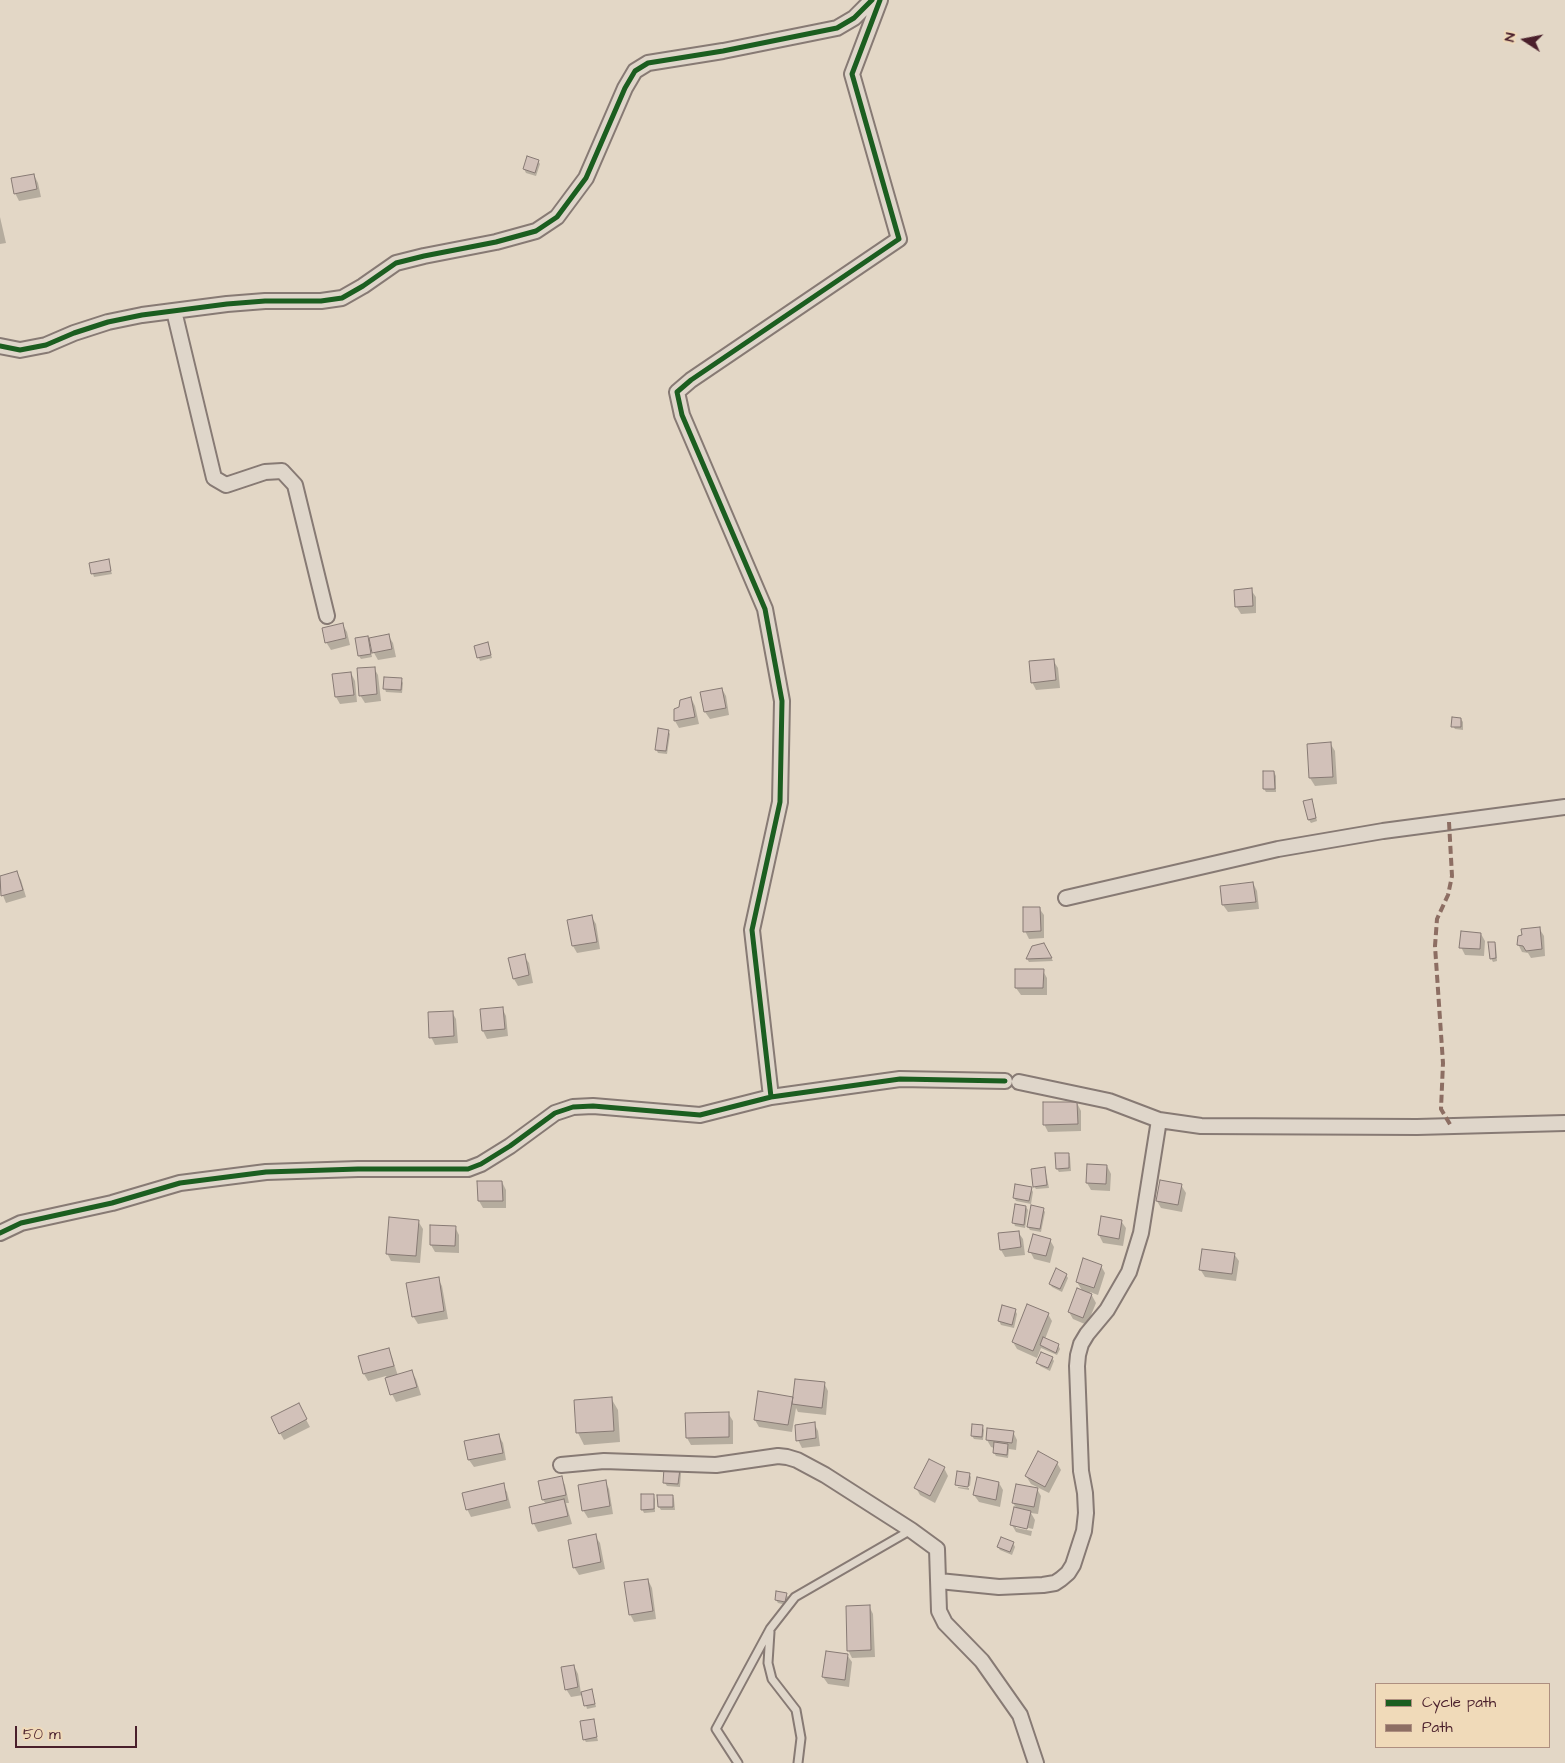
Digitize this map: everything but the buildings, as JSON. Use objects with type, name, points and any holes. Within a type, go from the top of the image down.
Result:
[{"type":"street","points":[[0,346],[20,350],[37,347],[108,322],[142,315],[265,301],[321,301],[342,298],[396,263],[536,232],[557,217],[586,178],[625,88],[635,72],[648,63],[723,51],[836,28],[854,18],[872,0]]},
{"type":"street","points":[[771,1097],[752,930],[780,802],[782,701],[765,609],[682,415],[677,392],[691,380],[899,239],[852,74],[880,0]]},
{"type":"street","points":[[174,311],[214,478],[226,485],[265,472],[282,471],[295,485],[327,616]]},
{"type":"street","points":[[1066,898],[1288,848],[1383,831],[1565,807]]},
{"type":"street","points":[[0,1233],[20,1224],[112,1203],[180,1183],[266,1172],[358,1169],[468,1169],[481,1164],[510,1146],[555,1113],[573,1107],[593,1106],[700,1115],[771,1097],[900,1079],[1012,1081],[1109,1101],[1159,1120],[1201,1126],[1417,1127],[1565,1123]]},
{"type":"street","points":[[939,1581],[999,1587],[1055,1583],[1068,1573],[1073,1565],[1084,1531],[1086,1513],[1081,1471],[1078,1355],[1081,1344],[1087,1334],[1107,1310],[1129,1272],[1141,1233],[1159,1120]]},
{"type":"street","points":[[561,1465],[604,1461],[716,1465],[778,1456],[797,1460],[825,1475],[911,1530],[937,1549],[939,1611],[944,1623],[982,1661],[1020,1715],[1036,1763]]},
{"type":"lane","points":[[738,1763],[716,1729],[770,1630],[795,1597],[911,1530]]},
{"type":"lane","points":[[770,1630],[768,1663],[772,1678],[796,1710],[801,1738],[798,1763]]},
{"type":"marked path","points":[[1449,822],[1452,876],[1448,895],[1437,919],[1435,946],[1443,1063],[1441,1109],[1451,1126]]},
{"type":"cycle path","points":[[0,346],[20,350],[46,345],[74,333],[108,322],[142,315],[227,304],[265,301],[321,301],[342,298],[396,263],[496,242],[536,231],[557,217],[586,178],[625,88],[635,71],[648,63],[723,51],[837,28],[854,18],[872,0]]},
{"type":"cycle path","points":[[771,1097],[752,930],[780,802],[782,701],[765,609],[682,415],[677,392],[691,380],[899,239],[852,74],[880,0]]},
{"type":"cycle path","points":[[0,1233],[21,1223],[112,1203],[180,1183],[266,1172],[358,1169],[468,1169],[481,1164],[510,1146],[555,1113],[573,1107],[593,1106],[700,1115],[771,1097],[900,1079],[1005,1081]]}]
